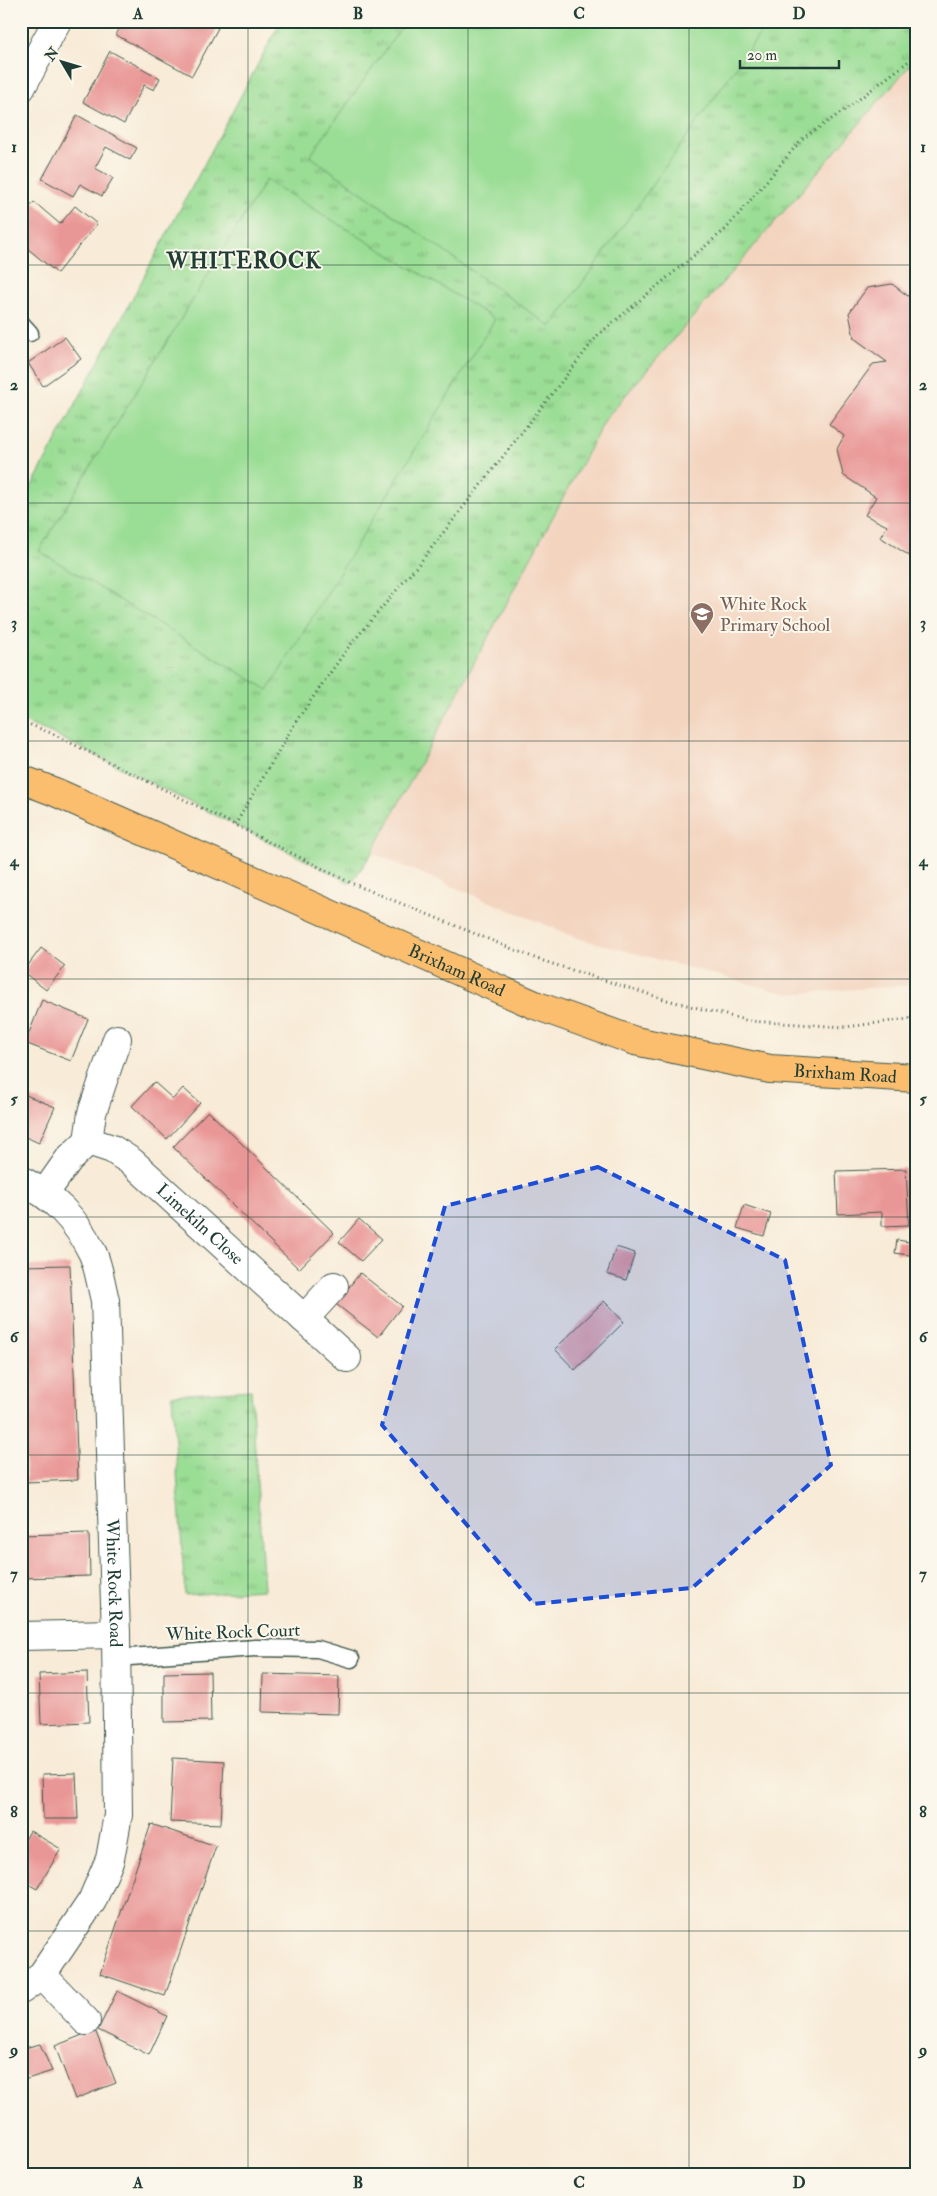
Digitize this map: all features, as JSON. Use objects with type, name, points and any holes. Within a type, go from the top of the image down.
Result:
[{"type":"main road","name":"Brixham Road","points":[[21,779],[55,792],[535,1005],[635,1041],[770,1070],[916,1078]]},
{"type":"street","points":[[21,88],[57,21]]},
{"type":"street","points":[[45,1193],[69,1159],[88,1141],[92,1113],[117,1039]]},
{"type":"street","name":"Limekiln Close","points":[[88,1141],[112,1149],[132,1162],[347,1358]]},
{"type":"street","name":"White Rock Road","points":[[21,1180],[45,1193],[70,1216],[93,1255],[105,1300],[116,1646],[118,1815],[110,1859],[92,1901],[32,1983]]},
{"type":"street","points":[[304,1319],[334,1286]]},
{"type":"street","points":[[21,1636],[116,1646]]},
{"type":"street","points":[[32,1983],[86,2021]]},
{"type":"lane","name":"White Rock Court","points":[[116,1646],[318,1649],[351,1659]]},
{"type":"path","points":[[235,825],[297,720],[347,649],[422,560],[598,334],[726,229],[802,139],[842,112],[909,61],[916,63]]},
{"type":"path","points":[[21,721],[51,733],[351,883],[537,959],[667,1000],[749,1021],[846,1027],[916,1018]]},
{"type":"highlighted area","points":[[598,1167],[785,1260],[831,1465],[692,1588],[534,1604],[382,1425],[445,1206]]},
{"type":"shaded area","name":"White Rock Primary School","points":[[916,58],[916,978],[912,985],[788,994],[577,938],[372,853],[606,418]]},
{"type":"green space","points":[[281,21],[916,21],[916,58],[606,418],[372,853],[351,883],[51,733],[21,721],[21,506]]},
{"type":"green space","points":[[406,21],[769,21],[551,327],[310,156]]},
{"type":"green space","points":[[266,180],[495,319],[268,690],[39,551]]},
{"type":"green space","points":[[251,1390],[264,1590],[185,1595],[172,1395]]},
{"type":"building","points":[[123,21],[142,21],[160,30],[165,21],[205,21],[218,28],[192,76],[116,35]]},
{"type":"building","points":[[110,51],[160,78],[154,90],[144,85],[124,124],[83,102]]},
{"type":"building","points":[[77,115],[137,148],[130,160],[106,147],[95,168],[113,178],[102,196],[80,184],[73,196],[42,179]]},
{"type":"building","points":[[34,202],[60,224],[75,206],[97,224],[57,273],[27,248],[21,254],[21,217]]},
{"type":"building","points":[[892,284],[916,302],[916,560],[880,537],[887,526],[865,515],[876,497],[843,475],[837,449],[844,436],[829,424],[873,364],[887,362],[854,338],[849,313],[867,288]]},
{"type":"building","points":[[65,337],[81,359],[43,386],[28,363]]},
{"type":"building","points":[[41,948],[65,966],[46,990],[23,972]]},
{"type":"building","points":[[42,1000],[88,1019],[71,1061],[25,1043]]},
{"type":"building","points":[[154,1082],[173,1099],[183,1088],[200,1103],[167,1139],[132,1106]]},
{"type":"building","points":[[21,1093],[55,1107],[39,1143],[21,1135]]},
{"type":"building","points":[[208,1111],[334,1233],[299,1269],[173,1147]]},
{"type":"building","points":[[906,1169],[909,1225],[882,1226],[882,1212],[838,1214],[836,1171]]},
{"type":"building","points":[[744,1205],[771,1214],[764,1236],[737,1228]]},
{"type":"building","points":[[359,1219],[382,1239],[361,1261],[339,1242]]},
{"type":"building","points":[[897,1240],[916,1243],[916,1256],[895,1253]]},
{"type":"building","points":[[616,1247],[635,1253],[626,1280],[607,1274]]},
{"type":"building","points":[[70,1265],[78,1480],[26,1482],[21,1363],[21,1266]]},
{"type":"building","points":[[360,1273],[402,1306],[378,1337],[336,1304]]},
{"type":"building","points":[[604,1301],[624,1322],[575,1370],[555,1349]]},
{"type":"building","points":[[89,1533],[90,1576],[21,1578],[21,1535]]},
{"type":"building","points":[[87,1672],[89,1722],[41,1724],[39,1674]]},
{"type":"building","points":[[210,1672],[211,1721],[164,1722],[164,1673]]},
{"type":"building","points":[[263,1674],[339,1676],[338,1714],[262,1712]]},
{"type":"building","points":[[21,1675],[23,1675],[24,1711],[21,1711]]},
{"type":"building","points":[[173,1758],[224,1761],[221,1824],[170,1822]]},
{"type":"building","points":[[76,1773],[78,1819],[43,1819],[42,1774]]},
{"type":"building","points":[[151,1824],[216,1846],[165,1996],[100,1974]]},
{"type":"building","points":[[30,1831],[61,1849],[37,1889],[21,1880],[21,1847]]},
{"type":"building","points":[[117,1991],[167,2016],[149,2055],[98,2030]]},
{"type":"building","points":[[95,2030],[116,2083],[75,2099],[55,2046]]},
{"type":"building","points":[[40,2044],[52,2071],[21,2081],[21,2049]]},
{"type":"place","name":"White Rock Primary School","points":[[702,635]]},
{"type":"district","name":"WHITEROCK","points":[[244,260]]}]
